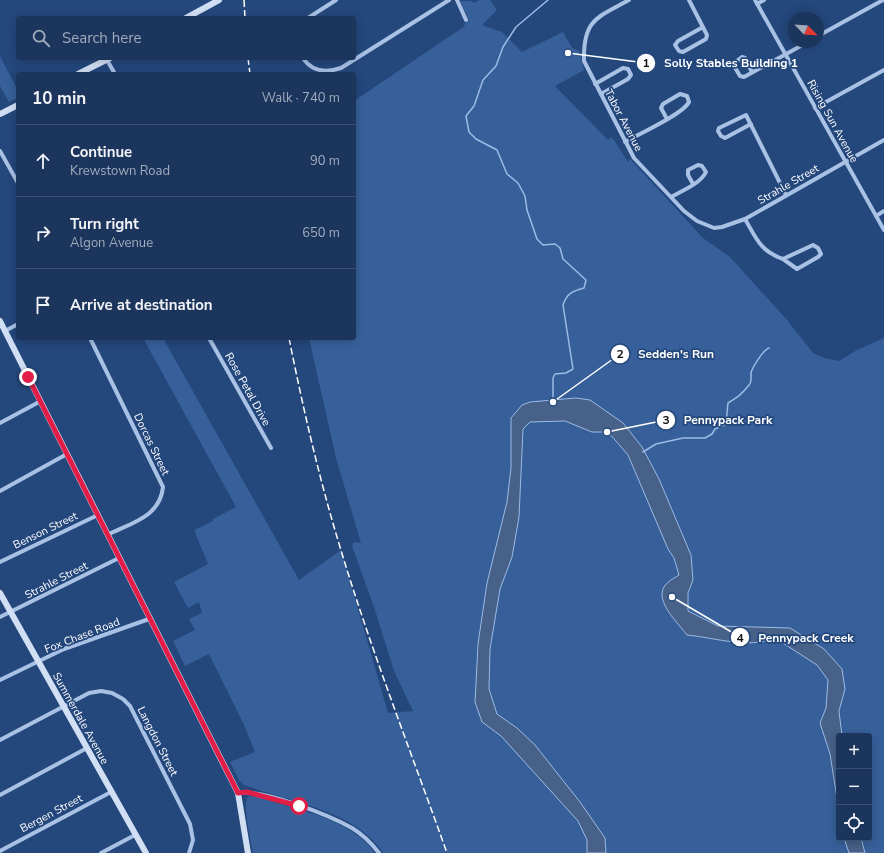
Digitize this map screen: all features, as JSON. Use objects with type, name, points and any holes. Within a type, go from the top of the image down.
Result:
[{"type":"street","points":[[206,0],[209,6]]},
{"type":"street","points":[[190,16],[219,0]]},
{"type":"street","points":[[311,16],[336,0]]},
{"type":"street","points":[[356,59],[449,0]]},
{"type":"street","points":[[457,0],[466,20]]},
{"type":"street","name":"Tabor Avenue","points":[[629,0],[596,18],[588,28],[583,44],[584,61],[634,158],[671,197],[697,221]]},
{"type":"street","points":[[689,0],[703,27],[707,35],[706,39],[683,52],[679,51],[675,45],[678,41],[703,27]]},
{"type":"street","points":[[756,2],[764,0]]},
{"type":"street","points":[[824,33],[883,0]]},
{"type":"street","name":"Rising Sun Avenue","points":[[756,2],[884,230]]},
{"type":"street","points":[[752,72],[745,58],[742,57],[735,60],[733,64],[740,76],[744,77],[797,48]]},
{"type":"street","points":[[82,72],[106,60]]},
{"type":"street","points":[[108,60],[114,72]]},
{"type":"street","points":[[305,60],[313,68],[327,71],[341,68],[354,60]]},
{"type":"street","points":[[595,84],[623,68],[628,69],[630,75],[628,79],[601,94]]},
{"type":"street","points":[[816,108],[884,70]]},
{"type":"street","points":[[625,142],[667,119],[686,108],[689,102],[687,96],[680,94],[663,104],[661,108],[667,119]]},
{"type":"street","points":[[0,114],[16,106]]},
{"type":"street","points":[[750,124],[725,138],[721,136],[718,131],[719,128],[746,115],[786,195]]},
{"type":"street","name":"Strahle Street","points":[[697,221],[714,228],[722,227],[745,219],[884,140]]},
{"type":"street","points":[[0,151],[16,179]]},
{"type":"street","points":[[671,197],[693,184],[704,177],[706,172],[702,166],[698,165],[688,170],[688,175],[693,184]]},
{"type":"street","points":[[876,216],[884,211]]},
{"type":"street","points":[[745,219],[758,243],[764,250],[783,259],[797,269],[818,258],[821,254],[818,248],[813,245],[783,259]]},
{"type":"street","points":[[0,321],[2,332],[67,454],[238,793],[248,853]]},
{"type":"street","points":[[2,332],[16,325]]},
{"type":"street","name":"Dorcas Street","points":[[91,340],[163,487],[162,497],[155,510],[107,535]]},
{"type":"street","name":"Rose Petal Drive","points":[[210,340],[271,448]]},
{"type":"street","points":[[0,423],[39,402]]},
{"type":"street","points":[[0,491],[67,454]]},
{"type":"street","name":"Benson Street","points":[[0,562],[98,515]]},
{"type":"street","name":"Strahle Street","points":[[0,617],[119,558]]},
{"type":"street","name":"Summerdale Avenue","points":[[0,593],[146,853]]},
{"type":"street","name":"Fox Chase Road","points":[[0,680],[64,649],[150,619]]},
{"type":"street","name":"Langdon Street","points":[[0,740],[90,693],[101,691],[112,693],[123,699],[130,706],[190,824],[193,840],[189,853]]},
{"type":"street","points":[[0,795],[87,748]]},
{"type":"street","name":"Bergen Street","points":[[0,851],[111,792]]},
{"type":"street","points":[[238,793],[247,792],[257,794],[326,815],[353,829],[379,853]]},
{"type":"street","points":[[101,853],[135,835]]},
{"type":"shaded area","points":[[480,0],[490,0],[497,10],[483,24],[484,26],[502,32],[522,52],[563,32],[572,48],[579,51],[584,70],[555,86],[608,140],[612,137],[628,162],[630,159],[703,238],[730,257],[787,320],[813,353],[824,358],[839,361],[857,350],[884,338],[884,853],[383,853],[371,839],[356,827],[339,817],[300,802],[244,785],[239,780],[230,762],[255,752],[245,727],[209,654],[185,666],[173,641],[195,630],[189,619],[202,613],[199,602],[188,608],[174,582],[208,564],[194,530],[213,521],[213,519],[236,507],[144,340],[164,340],[299,580],[341,550],[388,713],[413,711],[394,671],[375,610],[352,546],[354,542],[361,543],[336,458],[309,340],[356,340],[356,100],[465,26],[464,24],[469,21],[460,1],[472,1],[473,3]]},
{"type":"shaded area","points":[[0,56],[16,87],[16,99],[9,102],[0,86]]},
{"type":"shaded area","points":[[576,398],[590,400],[623,423],[642,447],[659,479],[691,555],[693,580],[688,593],[688,611],[718,626],[790,628],[824,649],[842,669],[845,689],[839,711],[842,733],[836,733],[836,792],[830,754],[820,723],[826,708],[828,680],[817,665],[775,638],[754,643],[743,643],[687,635],[665,606],[662,593],[664,587],[679,575],[674,558],[668,549],[628,455],[608,432],[592,432],[565,421],[530,422],[523,429],[519,517],[512,557],[500,589],[490,649],[489,689],[497,714],[517,728],[535,745],[580,802],[605,838],[606,853],[587,853],[587,840],[578,821],[501,736],[482,722],[475,702],[478,644],[487,583],[507,502],[511,468],[511,418],[522,405],[530,402]]},
{"type":"shaded area","points":[[248,796],[263,798],[331,820],[356,834],[375,853],[253,853],[246,815],[246,801]]},
{"type":"shaded area","points":[[845,841],[862,841],[865,853],[849,853]]},
{"type":"waterway","points":[[548,0],[516,27],[503,47],[496,66],[483,80],[474,106],[466,116],[469,132],[476,139],[497,150],[507,174],[518,183],[525,196],[527,210],[537,239],[543,245],[555,244],[560,248],[563,259],[586,280],[584,288],[571,293],[566,298],[563,305],[573,369],[566,373],[555,374],[553,378],[553,401]]},
{"type":"waterway","points":[[643,452],[656,444],[683,438],[705,438],[712,434],[715,429],[726,424],[728,403],[740,395],[750,384],[753,367],[761,355],[769,348]]},
{"type":"railway","points":[[244,0],[245,16]]},
{"type":"railway","points":[[248,60],[250,72]]},
{"type":"railway","points":[[289,340],[312,443],[340,547],[378,662],[447,853]]},
{"type":"place","name":"Solly Stables Building 1","points":[[568,53]]},
{"type":"place","name":"Sedden's Run","points":[[553,402]]},
{"type":"place","name":"Pennypack Park","points":[[607,432]]},
{"type":"place","name":"Pennypack Creek","points":[[672,597]]},
{"type":"route","points":[[28,377],[39,402],[67,454],[238,793],[247,792],[262,795],[299,806]]}]
